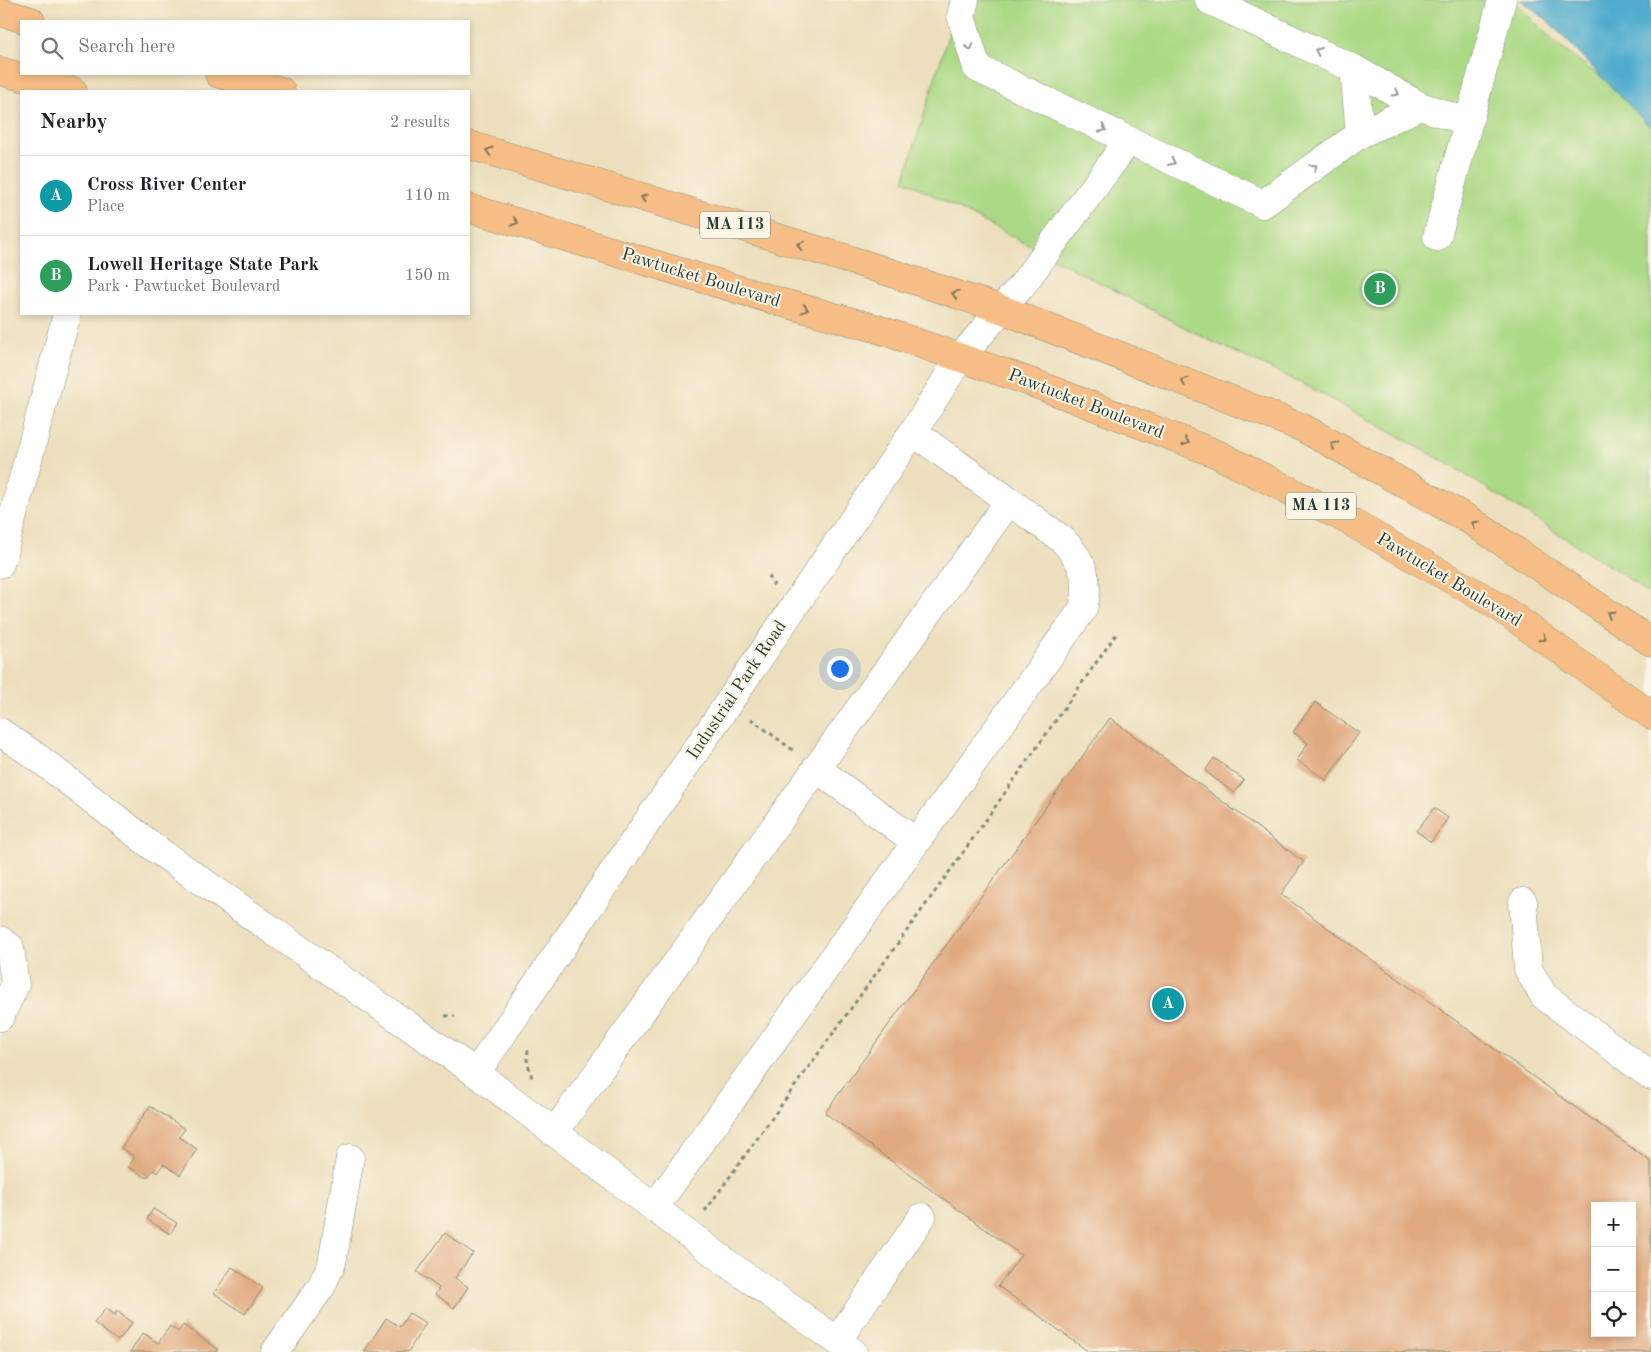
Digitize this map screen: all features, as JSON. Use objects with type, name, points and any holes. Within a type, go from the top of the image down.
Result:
[{"type":"main road","points":[[0,12],[28,20]]},
{"type":"main road","points":[[0,71],[69,90]]},
{"type":"main road","points":[[222,75],[277,90]]},
{"type":"main road","name":"MA 113","points":[[470,145],[864,264],[1001,309],[1303,428],[1468,519],[1651,642]]},
{"type":"main road","name":"Pawtucket Boulevard","points":[[470,208],[771,299],[875,328],[1217,454],[1338,515],[1498,606],[1651,715]]},
{"type":"street","points":[[965,0],[961,16],[977,68],[1263,204],[1360,134],[1420,106]]},
{"type":"street","points":[[1210,0],[1354,69],[1420,106],[1468,122]]},
{"type":"street","points":[[1437,237],[1502,0]]},
{"type":"street","points":[[1354,69],[1360,134]]},
{"type":"street","name":"Industrial Park Road","points":[[476,1073],[913,432],[960,358],[1023,284],[1128,141]]},
{"type":"street","points":[[0,564],[67,315]]},
{"type":"street","points":[[654,1208],[1083,608],[1087,592],[1084,571],[1076,554],[1063,540],[913,432]]},
{"type":"street","points":[[554,1133],[1009,501]]},
{"type":"street","points":[[0,732],[37,757],[156,849],[476,1073],[731,1266],[845,1346],[922,1216]]},
{"type":"street","points":[[816,768],[916,842]]},
{"type":"street","points":[[1523,902],[1528,969],[1544,996],[1651,1076]]},
{"type":"street","points":[[0,940],[10,947],[15,985],[0,1017]]},
{"type":"street","points":[[275,1352],[321,1287],[332,1263],[350,1158]]},
{"type":"path","points":[[703,1214],[997,804],[1116,633]]},
{"type":"path","points":[[751,719],[816,768]]},
{"type":"green space","points":[[959,0],[1509,0],[1522,9],[1560,47],[1651,113],[1651,595],[1622,574],[1447,463],[1311,388],[1207,339],[904,180]]},
{"type":"water","points":[[1520,0],[1651,0],[1651,128],[1546,19]]},
{"type":"building","points":[[1315,702],[1359,733],[1326,780],[1297,760],[1308,743],[1293,732]]},
{"type":"building","points":[[1110,718],[1304,862],[1281,894],[1651,1162],[1651,1352],[1089,1352],[998,1286],[1021,1255],[825,1113]]},
{"type":"building","points":[[1214,758],[1244,780],[1234,793],[1205,771]]},
{"type":"building","points":[[1434,808],[1448,818],[1431,842],[1416,831]]},
{"type":"building","points":[[150,1106],[185,1129],[179,1137],[197,1149],[180,1175],[163,1164],[157,1173],[153,1170],[147,1178],[128,1167],[135,1157],[121,1148]]},
{"type":"building","points":[[153,1209],[177,1223],[170,1234],[147,1219]]},
{"type":"building","points":[[445,1233],[473,1253],[455,1278],[468,1287],[454,1308],[435,1294],[439,1288],[417,1272]]},
{"type":"building","points":[[232,1267],[263,1288],[245,1314],[214,1293]]},
{"type":"building","points":[[106,1308],[115,1315],[117,1311],[132,1323],[118,1341],[94,1323]]},
{"type":"building","points":[[409,1313],[426,1323],[408,1352],[364,1352],[386,1318],[400,1327]]},
{"type":"building","points":[[183,1325],[218,1349],[216,1352],[130,1352],[143,1333],[158,1343],[170,1326],[178,1332]]},
{"type":"place","name":"Lowell Heritage State Park","points":[[1380,289]]},
{"type":"place","name":"Cross River Center","points":[[1168,1004]]}]
